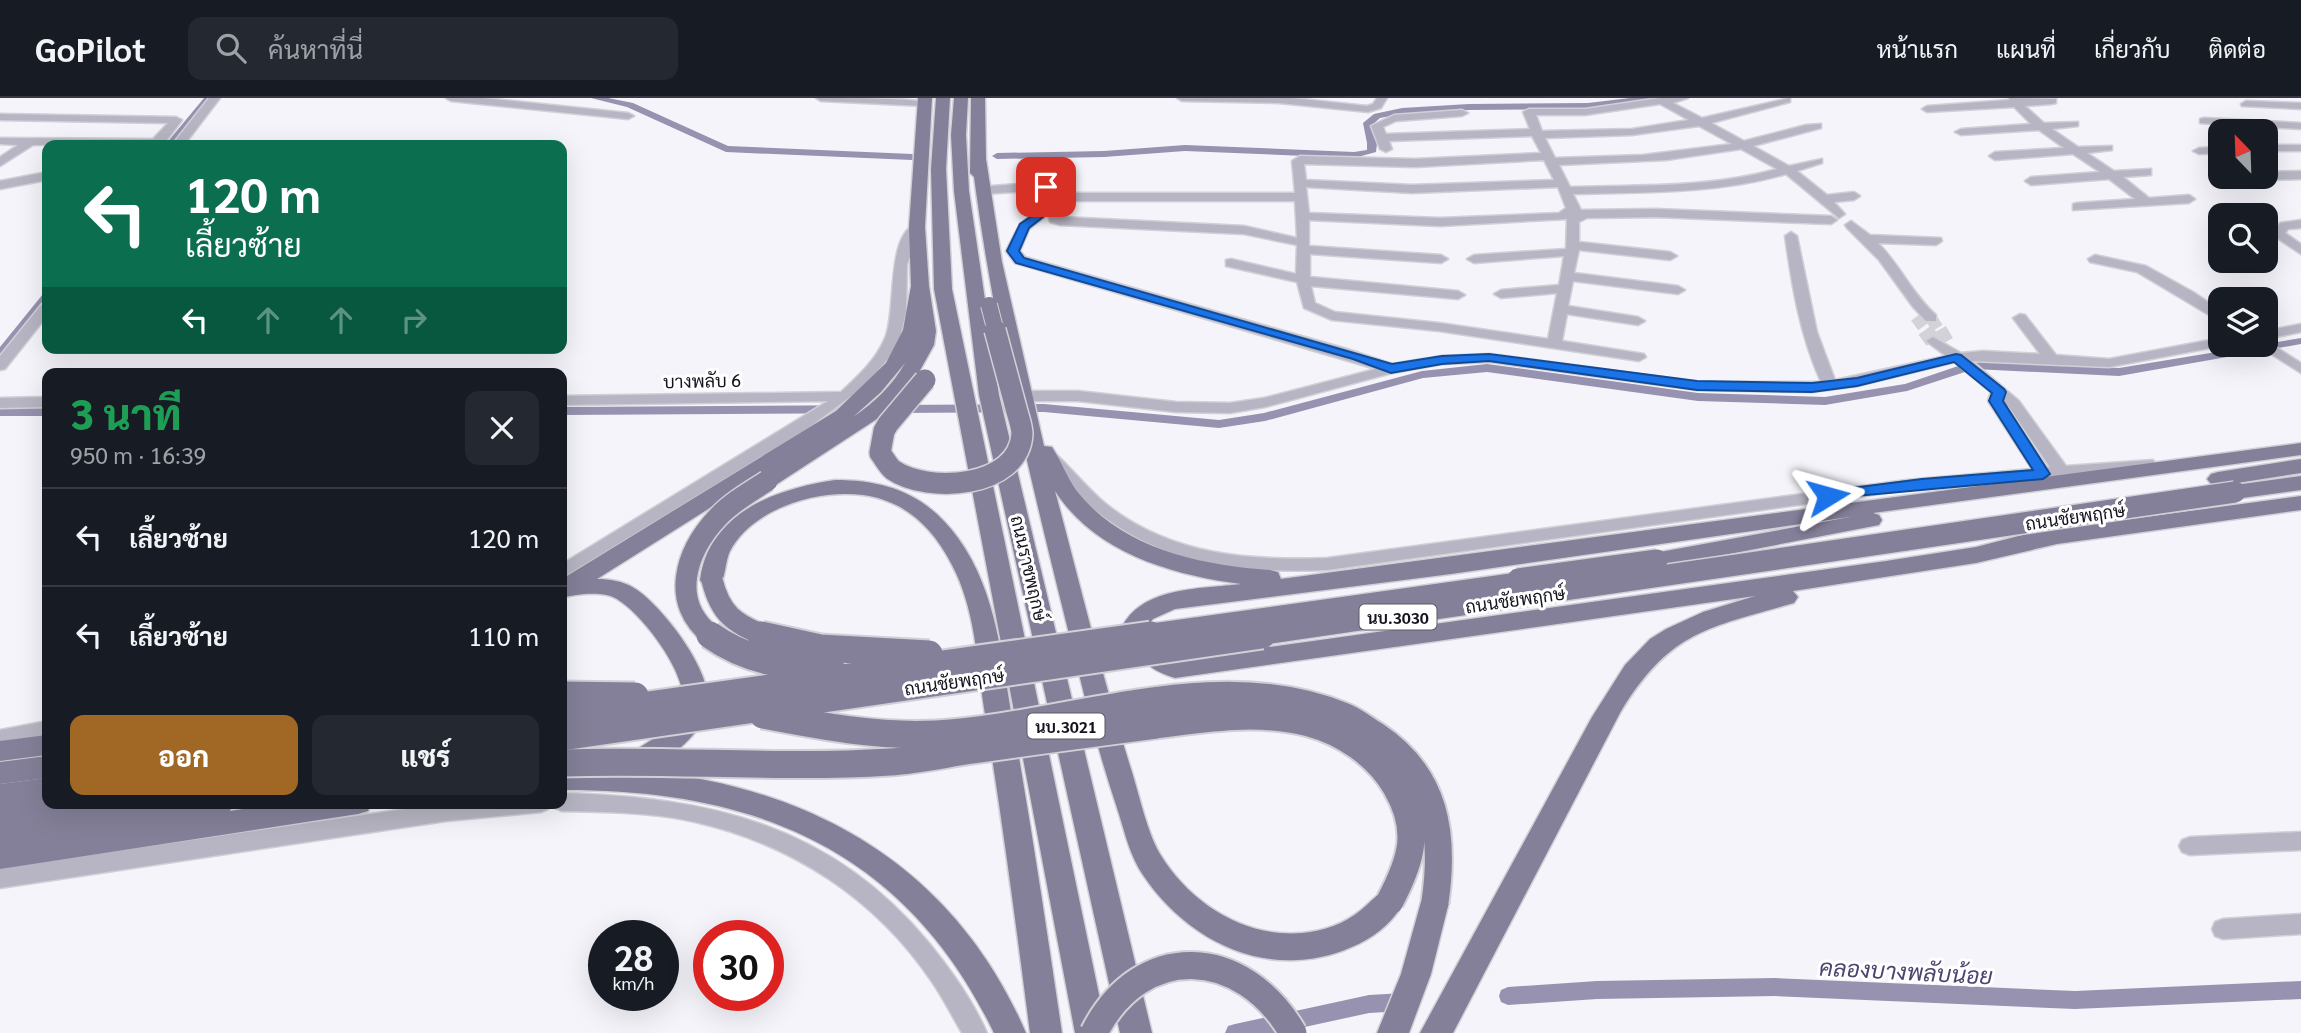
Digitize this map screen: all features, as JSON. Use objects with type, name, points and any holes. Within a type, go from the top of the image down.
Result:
[{"type":"main road","name":"ถนนราชพฤกษ์","points":[[943,98],[939,129],[943,289],[980,410],[1136,1033]]},
{"type":"main road","name":"ถนนราชพฤกษ์","points":[[961,98],[959,166],[975,311],[980,410],[1093,1033]]},
{"type":"main road","points":[[943,289],[941,328],[934,361],[925,380],[883,432],[881,450],[889,465],[911,479],[947,484],[979,480],[1000,470],[1019,450],[1022,433],[989,305],[976,201],[979,160],[978,98]]},
{"type":"main road","points":[[925,107],[941,146]]},
{"type":"main road","points":[[925,107],[917,227],[920,286],[926,311],[925,345],[916,363],[893,395],[845,410],[767,481],[720,515],[701,538],[691,557],[687,580],[687,603],[691,611],[707,632],[743,654],[768,663],[854,673],[990,671],[1661,568],[1996,491]]},
{"type":"main road","points":[[567,763],[802,765],[893,762],[1106,732],[1191,720],[1242,717],[1296,720],[1332,732],[1360,747],[1377,761],[1401,795],[1409,817],[1412,840],[1409,866],[1390,901],[1375,919],[1342,937],[1306,947],[1265,947],[1236,938],[1208,923],[1178,899],[1151,865],[1110,749],[1106,732],[1032,422],[999,292],[979,160]]},
{"type":"main road","points":[[567,582],[845,410],[878,386],[904,349],[913,329],[920,286]]},
{"type":"main road","points":[[1032,422],[1068,494],[1110,534],[1173,562],[1213,572],[1252,578],[1329,579]]},
{"type":"main road","points":[[2049,539],[1976,555],[1886,569],[1323,651],[1175,669],[1159,664],[1148,655],[1135,625],[1145,613],[1171,601],[1329,579],[1451,566],[1855,508],[2301,449]]},
{"type":"main road","name":"ถนนชัยพฤกษ์","points":[[567,736],[2226,486],[2301,466]]},
{"type":"main road","name":"ถนนชัยพฤกษ์","points":[[567,716],[2226,486],[2301,483]]},
{"type":"main road","points":[[1046,1033],[1017,819],[981,618],[968,575],[954,549],[934,523],[906,500],[876,489],[829,488],[778,500],[745,520],[721,545],[712,580],[712,592],[724,613],[760,635],[788,643],[827,649],[918,655],[1034,643],[1661,568],[2049,539],[2301,503]]},
{"type":"main road","points":[[1436,1033],[1507,907],[1597,734],[1628,680],[1646,655],[1710,618],[1758,603],[1853,583],[1886,569]]},
{"type":"main road","points":[[567,584],[610,588],[628,595],[647,613],[685,664],[697,691],[694,711],[673,739],[635,765],[612,776]]},
{"type":"main road","points":[[567,695],[609,694],[695,703],[846,730],[889,734],[976,730],[1207,697],[1275,696],[1343,715],[1381,736],[1406,757],[1418,775],[1436,816],[1441,842],[1441,870],[1435,902],[1416,974],[1393,1033]]},
{"type":"main road","points":[[0,751],[42,746]]},
{"type":"main road","points":[[0,774],[42,768]]},
{"type":"main road","points":[[567,779],[612,776],[672,784],[751,801],[783,812],[857,850],[887,870],[943,928],[976,969],[1010,1033]]},
{"type":"main road","points":[[0,795],[42,790]]},
{"type":"main road","points":[[0,817],[55,809]]},
{"type":"main road","points":[[0,835],[179,809]]},
{"type":"main road","points":[[0,857],[318,809]]},
{"type":"main road","points":[[1093,1033],[1108,1006],[1123,990],[1140,979],[1172,969],[1210,966],[1232,973],[1254,985],[1272,1000],[1293,1033]]},
{"type":"street","points":[[182,140],[215,98]]},
{"type":"street","points":[[451,98],[628,116]]},
{"type":"street","points":[[821,98],[925,107]]},
{"type":"street","points":[[1182,98],[1279,100],[1368,109],[1377,106],[1382,98]]},
{"type":"street","points":[[1554,344],[1572,249],[1573,215],[1566,187],[1529,112],[1586,112],[1682,98]]},
{"type":"street","points":[[1381,138],[1594,135],[1701,121],[1786,100]]},
{"type":"street","points":[[1927,109],[2015,101],[2052,102]]},
{"type":"street","points":[[2015,101],[2042,126],[2146,202]]},
{"type":"street","points":[[1664,102],[1790,171],[1826,199],[1839,225],[1851,225],[1868,239],[1901,280],[1921,314]]},
{"type":"street","points":[[2246,104],[2301,106]]},
{"type":"street","points":[[1392,162],[1377,126],[1394,118],[1462,113]]},
{"type":"street","points":[[0,117],[176,120],[160,140]]},
{"type":"street","points":[[0,162],[63,118]]},
{"type":"street","points":[[2204,121],[2301,126]]},
{"type":"street","points":[[1961,132],[2074,124]]},
{"type":"street","points":[[1639,357],[1429,326],[1332,316],[1308,305],[1303,281],[1303,216],[1298,161],[1663,157],[1744,144],[1790,130],[1817,126]]},
{"type":"street","points":[[0,141],[42,141]]},
{"type":"street","points":[[1995,156],[2108,148]]},
{"type":"street","points":[[2278,148],[2301,148]]},
{"type":"street","points":[[2199,151],[2208,151]]},
{"type":"street","points":[[1299,183],[1412,189],[1696,187],[1790,171],[1818,161]]},
{"type":"street","points":[[2031,181],[2147,173]]},
{"type":"street","points":[[2278,176],[2301,175]]},
{"type":"street","points":[[0,185],[42,177]]},
{"type":"street","points":[[984,190],[1043,186],[1048,188],[1042,214],[1024,227],[1013,251],[1020,260],[1353,355],[1391,369]]},
{"type":"street","points":[[1826,199],[1854,196]]},
{"type":"street","points":[[1300,197],[1061,197],[1056,200],[1053,216],[1060,221],[1244,230],[1304,246],[1441,259]]},
{"type":"street","points":[[2077,207],[2189,199]]},
{"type":"street","points":[[1303,216],[1440,222],[1573,215],[1835,217]]},
{"type":"street","points":[[2301,224],[2284,226],[2277,234],[2301,250]]},
{"type":"street","points":[[567,581],[803,425],[845,410],[888,349],[898,320],[902,257],[917,227]]},
{"type":"street","points":[[1791,236],[1797,279],[1820,365],[1830,386]]},
{"type":"street","points":[[1868,239],[1936,241]]},
{"type":"street","points":[[1474,259],[1572,249],[1670,256]]},
{"type":"street","points":[[2095,259],[2141,269],[2208,310]]},
{"type":"street","points":[[1231,263],[1303,281],[1458,295]]},
{"type":"street","points":[[1501,294],[1567,282],[1678,290]]},
{"type":"street","points":[[1560,309],[1638,321]]},
{"type":"street","points":[[0,366],[42,313]]},
{"type":"street","points":[[2020,318],[2053,360]]},
{"type":"street","points":[[2278,333],[2301,328]]},
{"type":"street","points":[[2178,464],[1906,485],[1340,562],[1286,566],[1222,561],[1184,553],[1154,542],[1100,507],[1032,422],[1078,396],[1176,407],[1230,408],[1265,402],[1391,369],[1442,360],[1489,358],[1697,386],[1830,386],[1950,351],[2109,363],[2208,344]]},
{"type":"street","points":[[1950,351],[2014,404],[2062,472]]},
{"type":"street","points":[[2278,354],[2301,369]]},
{"type":"street","points":[[1993,387],[1996,401],[2043,474]]},
{"type":"street","name":"บางพลับ 6","points":[[567,400],[845,410]]},
{"type":"street","points":[[0,403],[42,402]]},
{"type":"street","points":[[0,737],[42,730]]},
{"type":"street","points":[[567,802],[601,801],[704,814],[778,838],[842,872],[887,909],[915,938],[947,981],[975,1033]]},
{"type":"street","points":[[0,878],[478,809]]},
{"type":"street","points":[[2190,846],[2301,841]]},
{"type":"street","points":[[2223,929],[2301,924]]},
{"type":"waterway","points":[[173,140],[209,98]]},
{"type":"waterway","points":[[595,98],[630,105],[726,149],[912,157]]},
{"type":"waterway","points":[[997,156],[1104,154],[1185,148],[1354,155],[1371,152],[1372,143],[1366,125],[1377,116],[1402,111],[1469,107],[1588,106],[1651,98]]},
{"type":"waterway","points":[[0,354],[42,302]]},
{"type":"waterway","points":[[567,411],[1044,408],[1219,424],[1265,417],[1422,375],[1487,368],[1698,397],[1825,401],[1907,387],[1973,365],[2119,372],[2301,341]]},
{"type":"waterway","points":[[0,412],[42,412]]},
{"type":"waterway","name":"คลองบางพลับน้อย","points":[[1508,996],[1597,990],[1775,987],[2075,1000],[2301,990]]},
{"type":"waterway","name":"คลองบางพลับน้อย","points":[[1235,1033],[1369,1004],[1404,1002]]},
{"type":"tunnel","points":[[1916,317],[1927,332]]},
{"type":"tunnel","points":[[1931,318],[1940,332]]},
{"type":"tunnel","points":[[1925,330],[1933,341]]},
{"type":"tunnel","points":[[1939,330],[1946,342]]},
{"type":"route","points":[[1046,187],[1048,188],[1042,214],[1027,223],[1013,251],[1014,256],[1020,260],[1358,356],[1391,369],[1442,360],[1489,358],[1697,386],[1812,387],[1857,382],[1956,358],[1966,363],[1999,392],[1996,401],[2043,474],[1922,483],[1828,496]]}]
